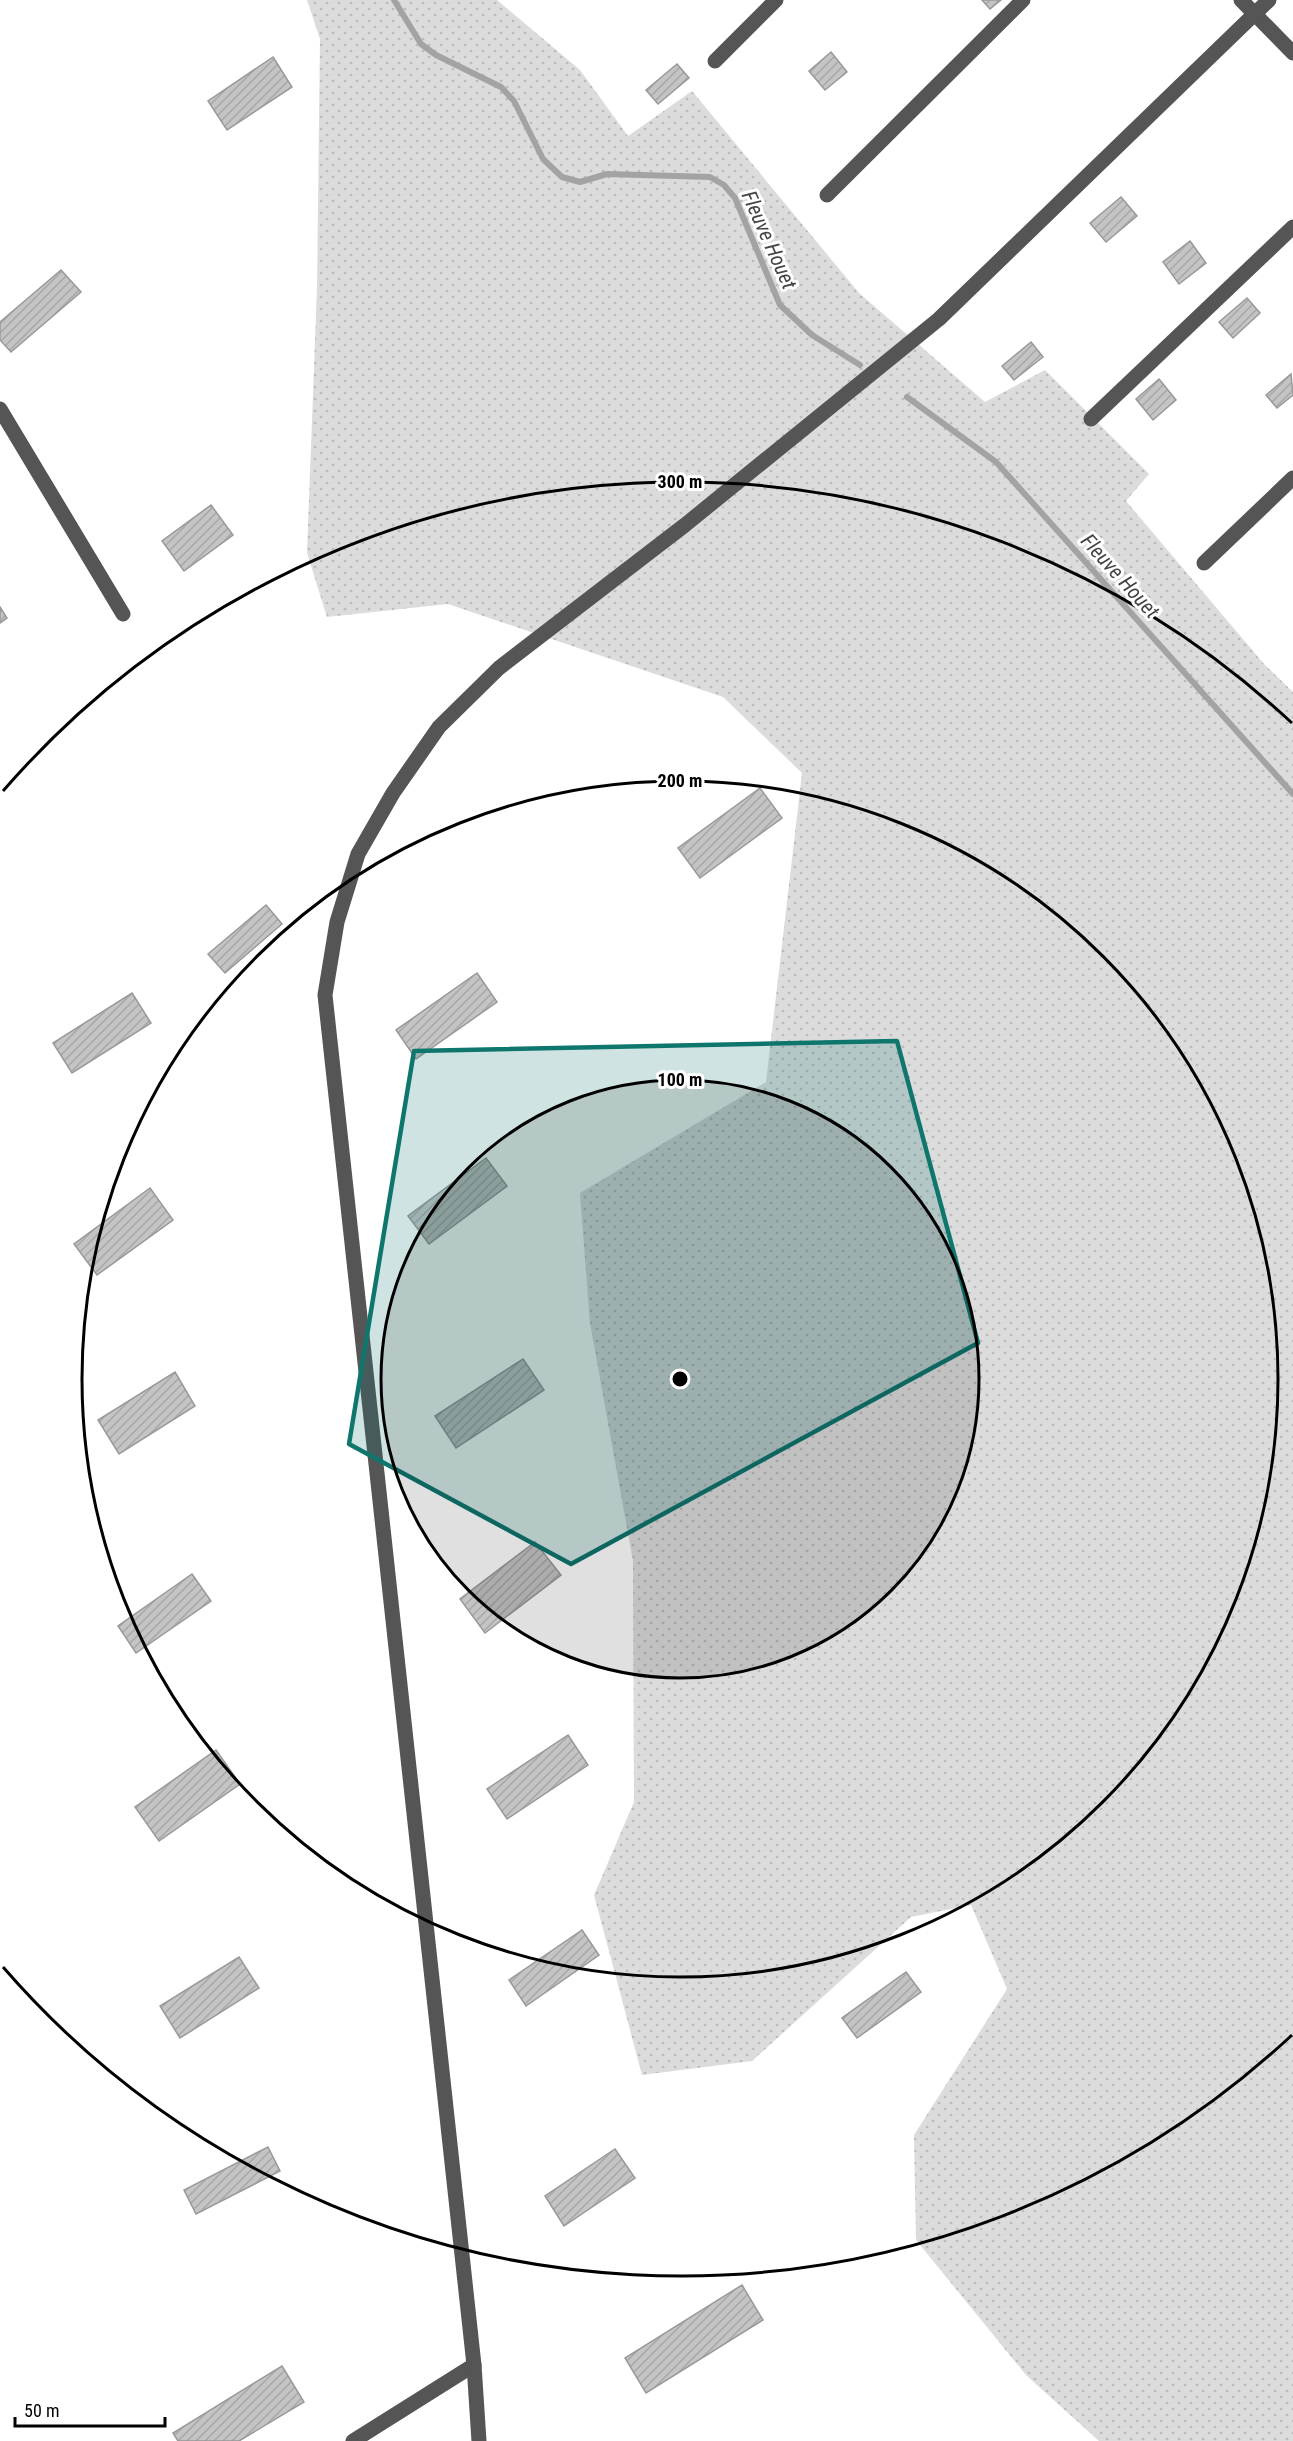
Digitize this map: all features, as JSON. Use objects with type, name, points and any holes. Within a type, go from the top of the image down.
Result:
[{"type":"street","points":[[715,61],[777,0]]},
{"type":"street","points":[[827,195],[1023,0]]},
{"type":"street","points":[[1241,0],[1293,52]]},
{"type":"street","points":[[479,2441],[474,2365],[325,995],[337,922],[358,854],[393,792],[439,727],[499,668],[685,525],[939,319],[1269,0]]},
{"type":"street","points":[[1091,419],[1293,227]]},
{"type":"street","points":[[0,409],[123,614]]},
{"type":"street","points":[[1204,563],[1293,478]]},
{"type":"street","points":[[353,2441],[474,2365]]},
{"type":"highlighted area","points":[[897,1041],[978,1343],[571,1564],[349,1444],[414,1051]]},
{"type":"shaded area","points":[[307,0],[497,0],[580,70],[628,136],[692,91],[859,293],[985,402],[1045,370],[1149,474],[1126,501],[1264,664],[1293,692],[1293,2441],[1099,2441],[1026,2375],[916,2240],[914,2135],[1007,1989],[971,1905],[911,1917],[752,2061],[642,2075],[594,1895],[634,1802],[633,1561],[590,1323],[580,1193],[766,1082],[802,773],[723,697],[448,604],[327,617],[307,553],[317,288],[320,39]]},
{"type":"building","points":[[982,0],[1001,0],[990,9]]},
{"type":"building","points":[[831,52],[847,72],[825,90],[809,71]]},
{"type":"building","points":[[273,57],[292,87],[227,130],[208,101]]},
{"type":"building","points":[[677,64],[689,78],[658,104],[646,90]]},
{"type":"building","points":[[1121,197],[1137,216],[1106,242],[1090,223]]},
{"type":"building","points":[[1190,241],[1206,263],[1179,284],[1163,262]]},
{"type":"building","points":[[61,270],[81,292],[11,352],[0,340],[0,322]]},
{"type":"building","points":[[1247,298],[1260,313],[1233,338],[1219,322]]},
{"type":"building","points":[[1031,342],[1043,357],[1014,380],[1002,366]]},
{"type":"building","points":[[1291,374],[1293,395],[1277,408],[1266,395]]},
{"type":"building","points":[[1159,379],[1176,400],[1153,420],[1136,399]]},
{"type":"building","points":[[211,505],[233,535],[184,571],[162,541]]},
{"type":"building","points":[[0,607],[7,618],[0,623]]},
{"type":"building","points":[[760,788],[782,818],[700,878],[678,848]]},
{"type":"building","points":[[266,905],[282,924],[225,973],[208,954]]},
{"type":"building","points":[[477,973],[497,1002],[416,1059],[396,1030]]},
{"type":"building","points":[[132,993],[151,1023],[72,1073],[53,1043]]},
{"type":"building","points":[[486,1158],[507,1186],[429,1244],[408,1216]]},
{"type":"building","points":[[150,1188],[173,1220],[97,1275],[74,1244]]},
{"type":"building","points":[[523,1359],[544,1390],[456,1448],[435,1416]]},
{"type":"building","points":[[175,1372],[195,1406],[119,1454],[98,1420]]},
{"type":"building","points":[[535,1542],[561,1575],[485,1633],[460,1599]]},
{"type":"building","points":[[192,1574],[211,1601],[136,1653],[118,1626]]},
{"type":"building","points":[[568,1735],[588,1765],[507,1819],[487,1789]]},
{"type":"building","points":[[216,1750],[240,1784],[159,1841],[135,1807]]},
{"type":"building","points":[[582,1930],[599,1955],[526,2006],[509,1980]]},
{"type":"building","points":[[239,1957],[259,1988],[180,2038],[160,2006]]},
{"type":"building","points":[[906,1972],[921,1992],[857,2038],[842,2018]]},
{"type":"building","points":[[268,2147],[280,2171],[196,2214],[184,2190]]},
{"type":"building","points":[[615,2149],[635,2178],[564,2226],[545,2196]]},
{"type":"building","points":[[742,2285],[763,2320],[646,2393],[625,2358]]},
{"type":"building","points":[[282,2366],[304,2402],[239,2441],[178,2441],[173,2433]]},
{"type":"waterway","name":"Fleuve Houet","points":[[394,0],[421,44],[436,55],[501,87],[514,101],[543,159],[562,177],[580,182],[607,174],[710,177],[724,185],[735,198],[780,305],[812,335],[860,365]]},
{"type":"waterway","name":"Fleuve Houet","points":[[907,397],[996,462],[1293,794]]}]
